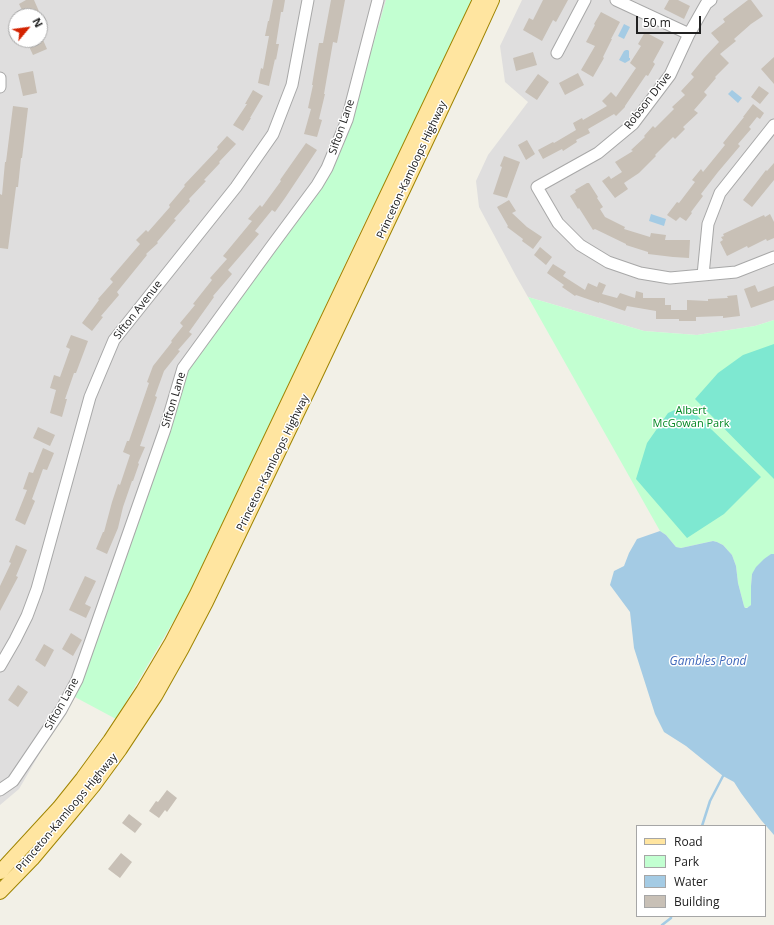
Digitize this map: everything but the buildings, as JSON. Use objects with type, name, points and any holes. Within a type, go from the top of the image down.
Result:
[{"type":"main road","name":"Princeton-Kamloops Highway","points":[[0,872],[59,808],[83,778],[110,741],[143,691],[172,642],[197,594],[480,0]]},
{"type":"main road","name":"Princeton-Kamloops Highway","points":[[0,892],[32,859],[69,815],[115,755],[155,696],[182,648],[206,602],[304,398],[492,0]]},
{"type":"street","name":"Sifton Avenue","points":[[0,666],[27,616],[37,589],[90,398],[114,340],[236,187],[273,134],[292,85],[308,0]]},
{"type":"street","name":"Sifton Lane","points":[[0,790],[13,781],[61,710],[77,680],[165,430],[183,368],[317,185],[327,168],[347,120],[378,0]]},
{"type":"street","points":[[558,53],[586,0]]},
{"type":"street","points":[[616,0],[690,34]]},
{"type":"street","name":"Robson Drive","points":[[703,275],[670,278],[640,273],[608,262],[580,245],[558,223],[536,187],[598,154],[632,124],[670,75],[706,4],[711,0]]},
{"type":"street","points":[[0,78],[0,87]]},
{"type":"street","points":[[774,126],[720,194],[708,224],[703,275],[736,272],[774,257]]},
{"type":"shaded area","points":[[0,0],[386,0],[343,147],[266,261],[73,696],[19,789],[0,805]]},
{"type":"shaded area","points":[[522,0],[774,0],[774,320],[755,326],[697,335],[644,331],[528,297],[479,207],[476,181],[488,155],[528,102],[505,82],[500,46]]},
{"type":"green space","points":[[386,0],[475,0],[428,99],[364,224],[183,605],[116,719],[73,696],[189,366],[266,261],[343,147]]},
{"type":"green space","name":"Albert McGowan Park","points":[[528,297],[644,331],[697,335],[755,326],[774,320],[774,554],[771,554],[752,574],[751,605],[749,607],[745,608],[744,606],[738,583],[736,566],[732,555],[723,545],[713,541],[681,548],[676,547],[666,535],[660,531]]},
{"type":"green space","points":[[774,344],[774,479],[695,399],[718,373],[743,355]]},
{"type":"green space","points":[[686,405],[761,477],[724,514],[687,538],[636,479],[647,443],[668,413]]},
{"type":"water","points":[[624,24],[630,27],[624,39],[618,36]]},
{"type":"water","points":[[626,50],[629,51],[630,60],[625,63],[619,60]]},
{"type":"water","points":[[732,90],[742,98],[738,103],[728,94]]},
{"type":"water","points":[[651,214],[666,219],[664,226],[649,221]]},
{"type":"water","name":"Gambles Pond","points":[[660,531],[666,535],[676,547],[681,548],[713,541],[723,545],[732,555],[736,566],[738,583],[745,608],[751,605],[752,574],[756,567],[764,559],[771,554],[774,554],[774,835],[761,820],[734,782],[723,776],[686,746],[664,732],[655,714],[634,648],[630,612],[610,585],[614,571],[624,566],[637,539]]},
{"type":"waterway","points":[[702,825],[710,801],[723,776]]},
{"type":"waterway","points":[[662,925],[671,917]]}]
